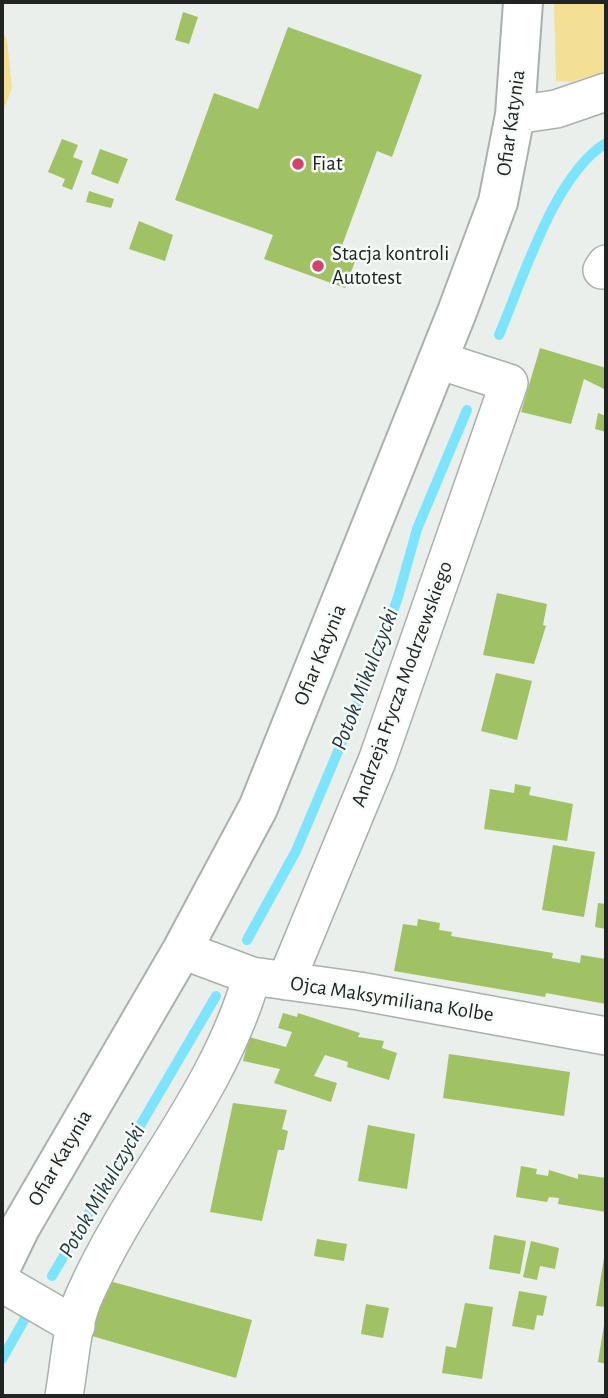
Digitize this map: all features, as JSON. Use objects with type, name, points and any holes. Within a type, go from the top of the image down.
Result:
[{"type":"street","name":"Ofiar Katynia","points":[[2,1265],[20,1228],[182,950],[258,808],[438,360],[498,202],[516,114],[523,2]]},
{"type":"street","points":[[516,114],[556,109],[606,92]]},
{"type":"street","name":"Andrzeja Frycza Modrzewskiego","points":[[64,1396],[76,1326],[85,1293],[144,1187],[213,1077],[239,1021],[269,979],[377,761],[509,383],[438,360]]},
{"type":"street","name":"Ojca Maksymiliana Kolbe","points":[[182,950],[269,979],[359,991],[606,1036]]},
{"type":"street","points":[[2,1283],[76,1326]]},
{"type":"shaded area","points":[[554,2],[606,2],[606,71],[571,82],[556,81]]},
{"type":"shaded area","points":[[2,30],[7,40],[12,88],[2,114]]},
{"type":"building","points":[[183,12],[198,17],[189,44],[175,40]]},
{"type":"building","points":[[288,27],[422,75],[392,157],[377,151],[340,251],[357,256],[345,288],[264,259],[273,235],[175,200],[214,93],[258,109]]},
{"type":"building","points":[[62,139],[78,145],[73,157],[83,161],[72,190],[62,186],[65,179],[48,172]]},
{"type":"building","points":[[100,149],[128,159],[118,184],[91,174]]},
{"type":"building","points":[[89,191],[114,199],[111,208],[86,202]]},
{"type":"building","points":[[139,221],[173,235],[165,261],[129,249]]},
{"type":"building","points":[[540,348],[606,368],[606,390],[584,379],[571,424],[521,412]]},
{"type":"building","points":[[598,413],[606,416],[606,432],[595,429]]},
{"type":"building","points":[[497,593],[547,604],[543,625],[546,626],[534,664],[483,655]]},
{"type":"building","points":[[496,673],[532,681],[517,740],[481,731]]},
{"type":"building","points":[[515,784],[531,787],[529,795],[573,804],[567,841],[484,829],[490,789],[514,793]]},
{"type":"building","points":[[553,845],[595,852],[584,917],[542,910]]},
{"type":"building","points":[[598,903],[606,904],[606,929],[595,927]]},
{"type":"building","points":[[418,919],[440,923],[439,930],[452,932],[451,936],[553,953],[552,958],[580,963],[581,955],[606,959],[606,1004],[546,993],[545,997],[394,971],[403,924],[417,926]]},
{"type":"building","points":[[283,1013],[297,1017],[298,1013],[360,1033],[358,1037],[384,1041],[382,1048],[397,1053],[389,1080],[347,1067],[348,1062],[325,1055],[314,1076],[337,1083],[331,1102],[274,1083],[280,1069],[243,1061],[249,1037],[286,1047],[292,1032],[278,1028]]},
{"type":"building","points":[[449,1054],[570,1072],[564,1116],[443,1098]]},
{"type":"building","points":[[233,1103],[287,1110],[282,1129],[288,1131],[284,1150],[278,1150],[262,1221],[210,1212]]},
{"type":"building","points":[[368,1125],[415,1134],[407,1189],[358,1181]]},
{"type":"building","points":[[521,1166],[537,1169],[536,1174],[548,1176],[549,1170],[578,1179],[578,1174],[606,1178],[606,1212],[558,1204],[559,1198],[549,1197],[547,1202],[516,1197]]},
{"type":"building","points":[[494,1235],[526,1241],[520,1274],[489,1269]]},
{"type":"building","points":[[317,1239],[347,1244],[344,1261],[314,1256]]},
{"type":"building","points":[[531,1241],[559,1248],[555,1269],[540,1266],[537,1280],[523,1277]]},
{"type":"building","points":[[606,1252],[606,1307],[596,1306]]},
{"type":"building","points":[[102,1279],[252,1320],[236,1378],[92,1336]]},
{"type":"building","points":[[519,1291],[547,1296],[543,1316],[537,1315],[534,1330],[512,1326]]},
{"type":"building","points":[[465,1303],[493,1307],[482,1379],[442,1373],[446,1346],[456,1348]]},
{"type":"building","points":[[366,1304],[389,1308],[383,1338],[361,1334]]},
{"type":"building","points":[[606,1319],[606,1364],[598,1362]]},
{"type":"waterway","name":"Potok Mikulczycki","points":[[499,335],[542,230],[556,203],[587,158],[606,143]]},
{"type":"waterway","name":"Potok Mikulczycki","points":[[247,940],[296,851],[371,673],[398,597],[417,529],[467,410]]},
{"type":"waterway","name":"Potok Mikulczycki","points":[[52,1276],[216,996]]},
{"type":"waterway","name":"Potok Mikulczycki","points":[[2,1359],[27,1315]]},
{"type":"place","name":"Fiat","points":[[298,164]]},
{"type":"place","name":"Stacja kontroli Autotest","points":[[318,266]]}]
